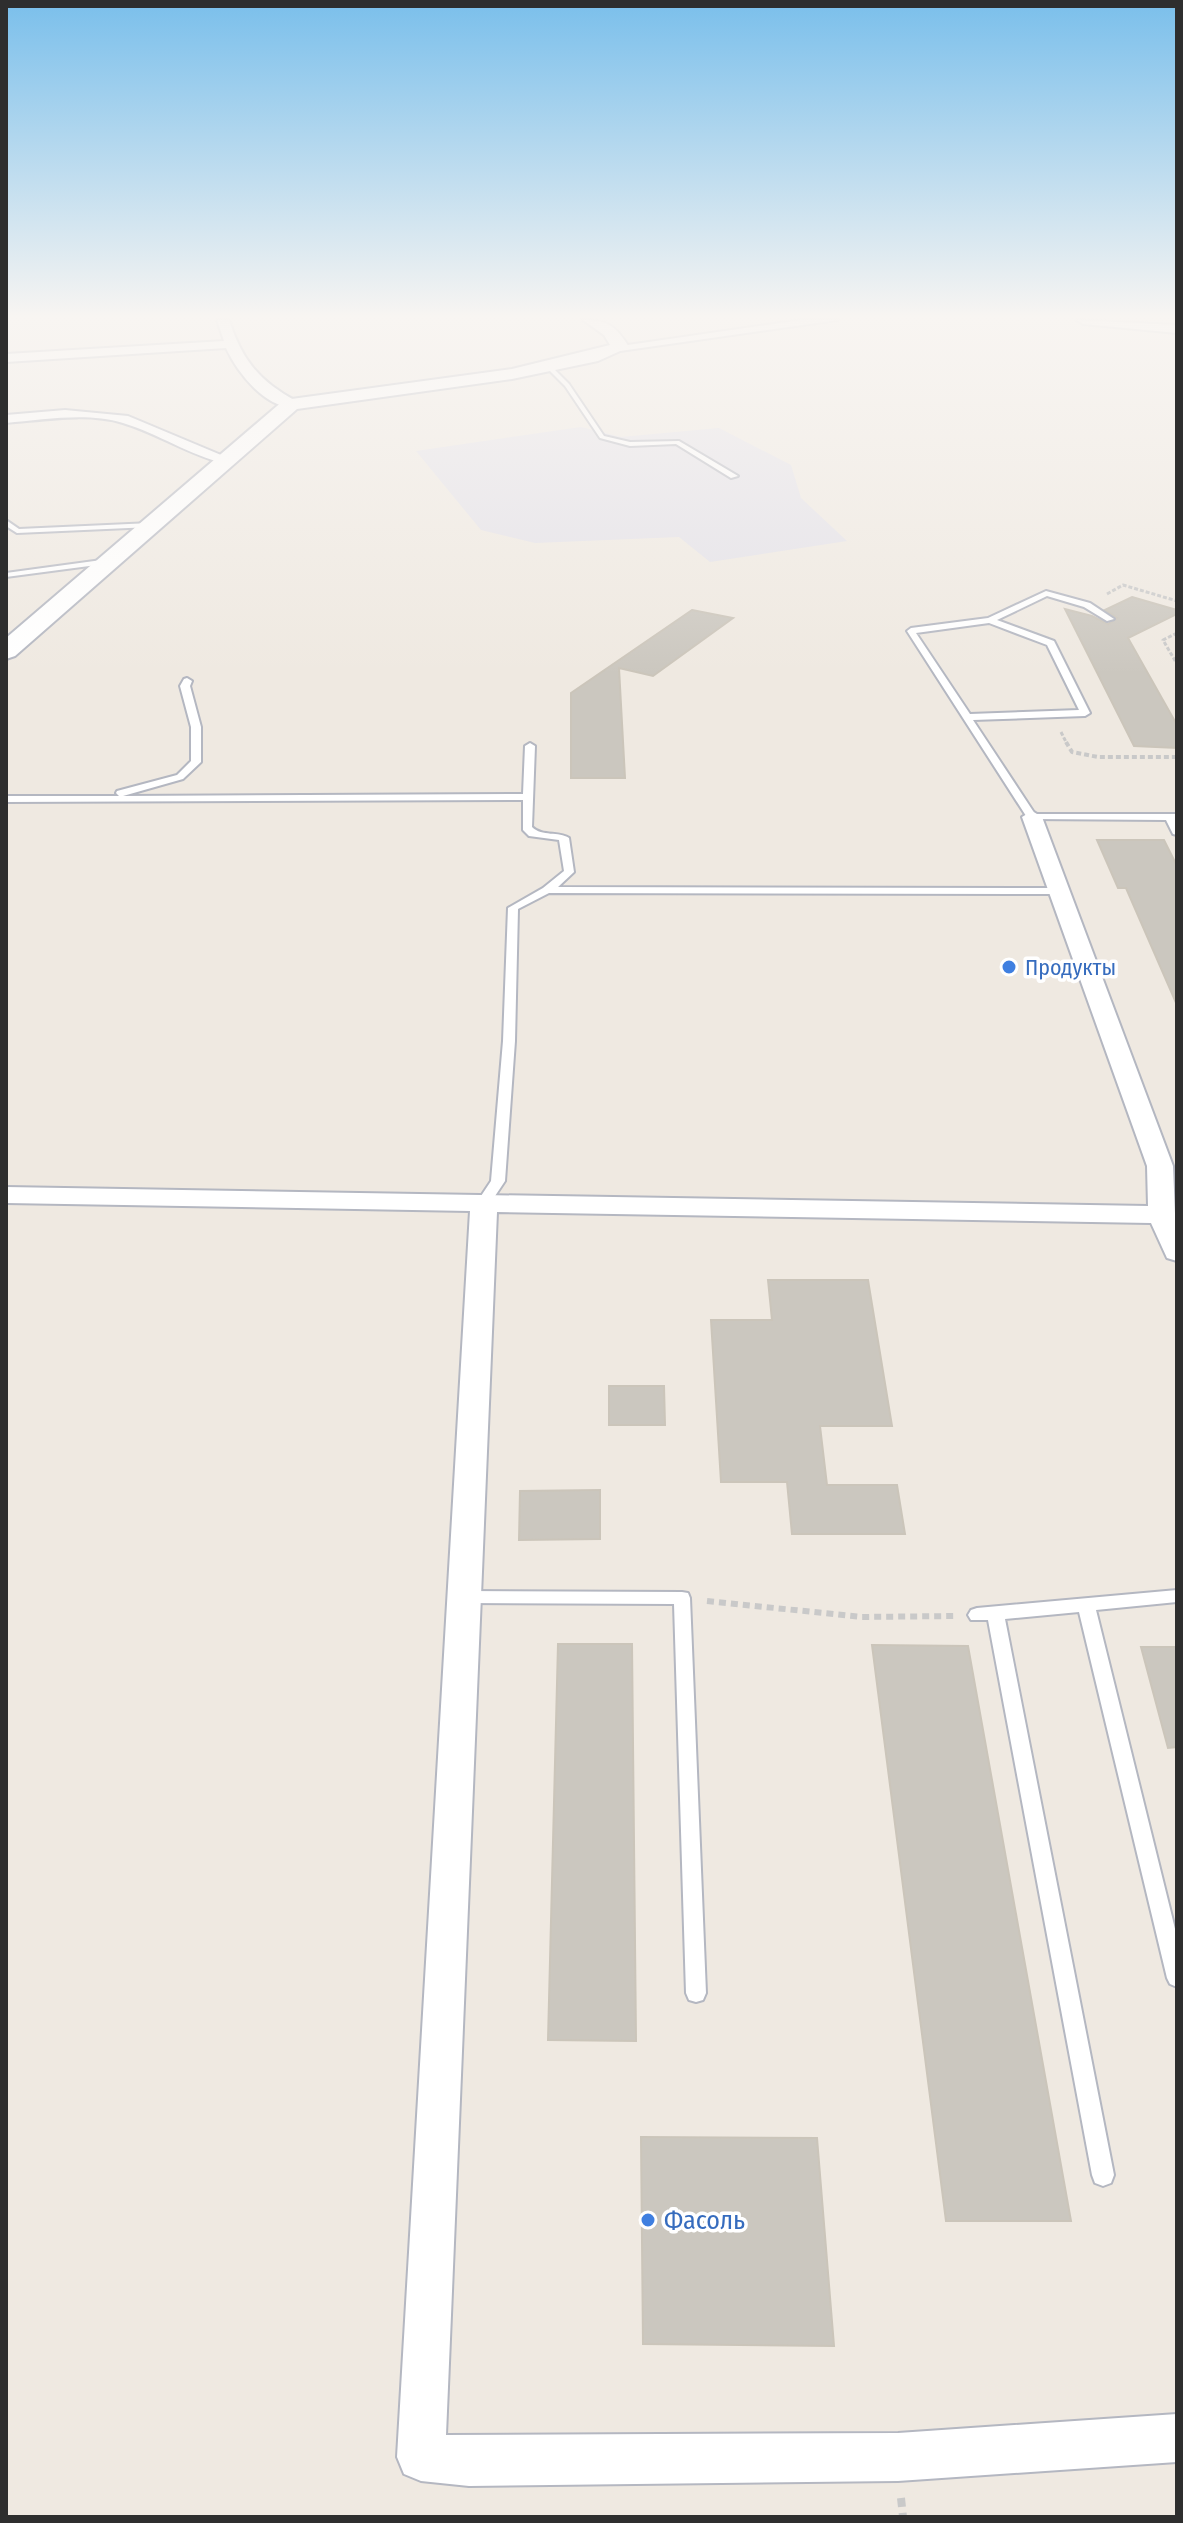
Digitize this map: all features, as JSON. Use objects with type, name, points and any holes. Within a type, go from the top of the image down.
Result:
[{"type":"street","points":[[165,438],[204,456],[226,460]]},
{"type":"street","points":[[6,651],[252,438]]},
{"type":"street","points":[[1032,817],[1160,1166],[1177,1252]]},
{"type":"street","points":[[6,1195],[1170,1216]]},
{"type":"street","points":[[484,1202],[421,2457],[469,2462],[898,2457],[1177,2438]]},
{"type":"lane","points":[[605,438],[630,444],[677,442],[734,476]]},
{"type":"lane","points":[[6,522],[17,531],[151,525]]},
{"type":"lane","points":[[6,575],[110,561]]},
{"type":"lane","points":[[1110,619],[1087,605],[1046,593],[990,620],[911,631],[1032,817],[1173,817],[1177,832]]},
{"type":"lane","points":[[969,717],[1085,713],[1051,643],[990,620]]},
{"type":"lane","points":[[98,799],[189,772],[196,762],[196,727],[185,686],[187,681]]},
{"type":"lane","points":[[484,1202],[498,1181],[509,1041],[513,908],[547,890],[569,872],[564,838],[533,834],[527,828],[530,746]]},
{"type":"lane","points":[[6,799],[528,797]]},
{"type":"lane","points":[[547,890],[1059,891]]},
{"type":"lane","points":[[1103,2175],[986,1614],[1177,1596]]},
{"type":"lane","points":[[464,1597],[682,1598],[696,1993]]},
{"type":"lane","points":[[1086,1605],[1177,1978]]},
{"type":"path","points":[[1087,605],[1123,585],[1177,601]]},
{"type":"path","points":[[1177,633],[1163,640],[1177,664]]},
{"type":"path","points":[[1050,714],[1072,752],[1098,757],[1177,757]]},
{"type":"path","points":[[682,1598],[862,1617],[986,1614]]},
{"type":"shaded area","points":[[507,438],[738,438],[791,465],[801,498],[847,541],[710,562],[679,537],[535,543],[481,530],[416,451]]},
{"type":"building","points":[[1132,597],[1177,610],[1177,614],[1128,638],[1177,725],[1177,748],[1134,746],[1065,609],[1108,624],[1117,618],[1105,610]]},
{"type":"building","points":[[692,610],[733,618],[653,676],[619,668],[625,778],[571,778],[571,693]]},
{"type":"building","points":[[1097,840],[1164,840],[1177,866],[1177,1005],[1126,888],[1118,888]]},
{"type":"building","points":[[768,1280],[868,1280],[892,1426],[820,1426],[827,1485],[897,1485],[905,1534],[792,1534],[787,1482],[721,1482],[711,1320],[772,1320]]},
{"type":"building","points":[[609,1386],[664,1386],[665,1425],[609,1425]]},
{"type":"building","points":[[600,1490],[600,1539],[519,1540],[520,1491]]},
{"type":"building","points":[[558,1644],[632,1644],[636,2041],[548,2040]]},
{"type":"building","points":[[872,1645],[968,1646],[1071,2221],[946,2221]]},
{"type":"building","points":[[1141,1647],[1177,1647],[1177,1747],[1168,1748]]},
{"type":"building","points":[[641,2137],[817,2138],[834,2346],[643,2344]]},
{"type":"place","name":"Продукты","points":[[1009,967]]},
{"type":"place","name":"Фасоль","points":[[648,2220]]}]
